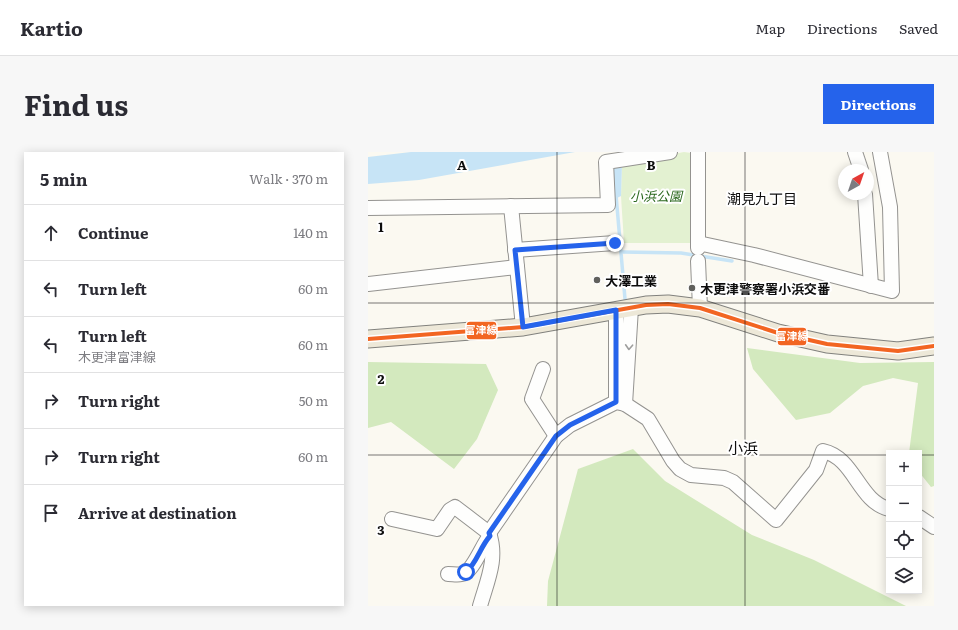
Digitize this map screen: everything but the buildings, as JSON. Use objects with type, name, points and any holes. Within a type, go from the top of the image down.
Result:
[{"type":"main road","points":[[368,339],[523,327],[624,309],[668,304],[700,308],[778,333],[827,344],[898,351],[934,346]]},
{"type":"street","points":[[368,208],[608,205],[606,162],[670,152]]},
{"type":"street","points":[[698,152],[698,251],[700,308]]},
{"type":"street","points":[[855,152],[859,164]]},
{"type":"street","points":[[698,251],[754,255],[892,291],[890,207],[880,152]]},
{"type":"street","points":[[865,200],[871,286]]},
{"type":"street","points":[[510,206],[523,327]]},
{"type":"street","points":[[515,250],[615,243]]},
{"type":"street","points":[[368,284],[517,267]]},
{"type":"street","points":[[620,403],[624,309]]},
{"type":"street","points":[[543,369],[532,399],[556,436]]},
{"type":"street","points":[[448,574],[463,574],[470,568],[485,541],[556,436],[570,425],[620,403]]},
{"type":"street","points":[[620,403],[648,419],[672,461],[680,470],[691,475],[724,478],[733,482],[776,520],[816,470],[823,451],[838,458],[853,474],[866,494],[876,504],[886,508]]},
{"type":"street","points":[[392,519],[436,529],[450,510],[455,507],[490,535],[493,547],[493,558],[480,606]]},
{"type":"street","points":[[922,519],[934,527]]},
{"type":"green space","name":"小浜公園","points":[[684,152],[691,153],[692,243],[624,243],[621,196],[622,164]]},
{"type":"green space","points":[[747,348],[860,363],[934,362],[934,486],[931,487],[922,476],[922,450],[909,450],[918,383],[893,378],[863,386],[830,413],[796,420],[753,369]]},
{"type":"green space","points":[[368,362],[486,364],[498,390],[477,439],[454,469],[391,422],[368,428]]},
{"type":"green space","points":[[633,449],[665,481],[752,535],[814,560],[906,606],[547,606],[548,581],[578,469]]},
{"type":"water","points":[[411,152],[575,152],[419,180],[368,184],[368,157]]},
{"type":"water","points":[[622,164],[621,196],[613,200],[610,166]]},
{"type":"waterway","points":[[616,195],[625,299]]},
{"type":"waterway","points":[[622,252],[681,253],[732,261]]},
{"type":"transit line","name":"富津線","points":[[368,339],[523,327],[646,305],[668,304],[700,308],[778,333],[827,344],[898,351],[934,346]]},
{"type":"place","name":"大澤工業","points":[[597,280]]},
{"type":"place","name":"木更津警察署小浜交番","points":[[692,288]]},
{"type":"district","name":"潮見九丁目","points":[[762,198]]},
{"type":"district","name":"小浜","points":[[743,447]]},
{"type":"route","points":[[466,572],[470,568],[485,541],[490,536],[489,533],[515,493],[556,436],[570,425],[616,402],[616,310],[523,327],[515,250],[615,243]]}]
